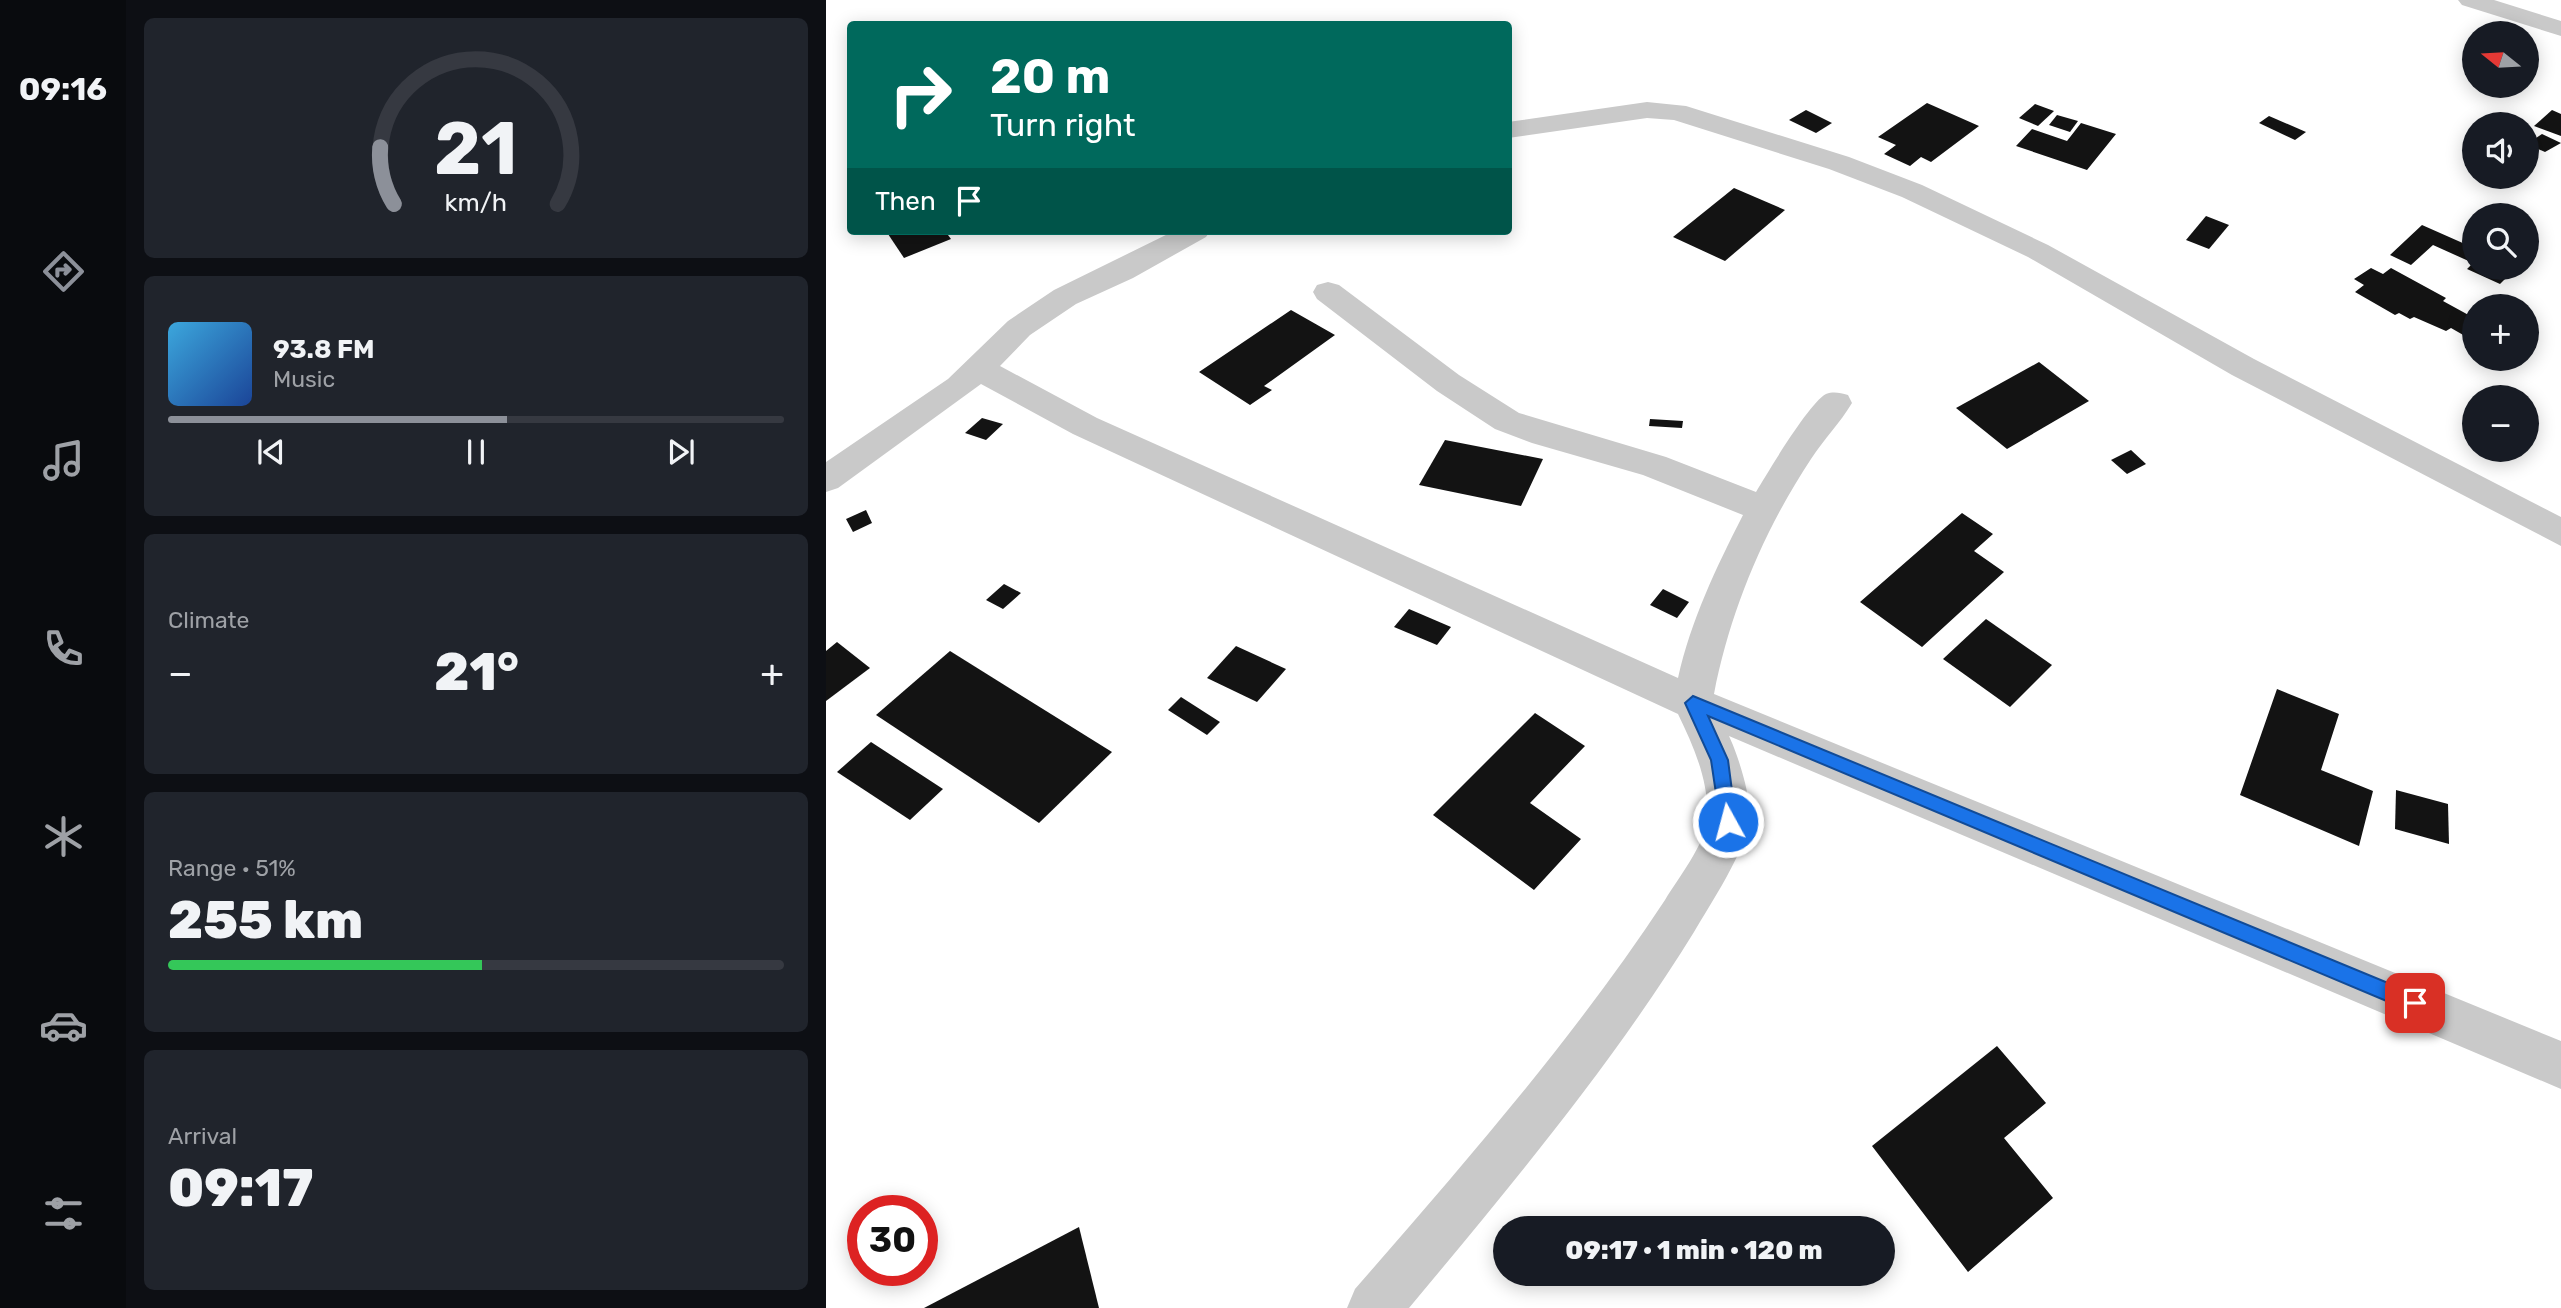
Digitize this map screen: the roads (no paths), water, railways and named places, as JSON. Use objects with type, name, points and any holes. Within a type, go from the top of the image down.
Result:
[{"type":"street","points":[[2470,0],[2561,29]]},
{"type":"street","points":[[1512,129],[1647,110],[1677,112],[1839,163],[1912,191],[2038,251],[2243,367],[2561,533]]},
{"type":"street","points":[[826,479],[933,407],[979,368],[1019,328],[1065,297],[1122,271],[1189,235]]},
{"type":"street","points":[[1328,292],[1448,383],[1507,421],[1544,435],[1654,466],[1765,509]]},
{"type":"street","points":[[979,368],[1031,399],[1085,426],[1693,703],[2561,1065]]},
{"type":"street","points":[[1374,1308],[1478,1186],[1638,981],[1705,875],[1728,822],[1720,760],[1693,703],[1708,635],[1726,588],[1765,509],[1799,450],[1836,403]]}]
